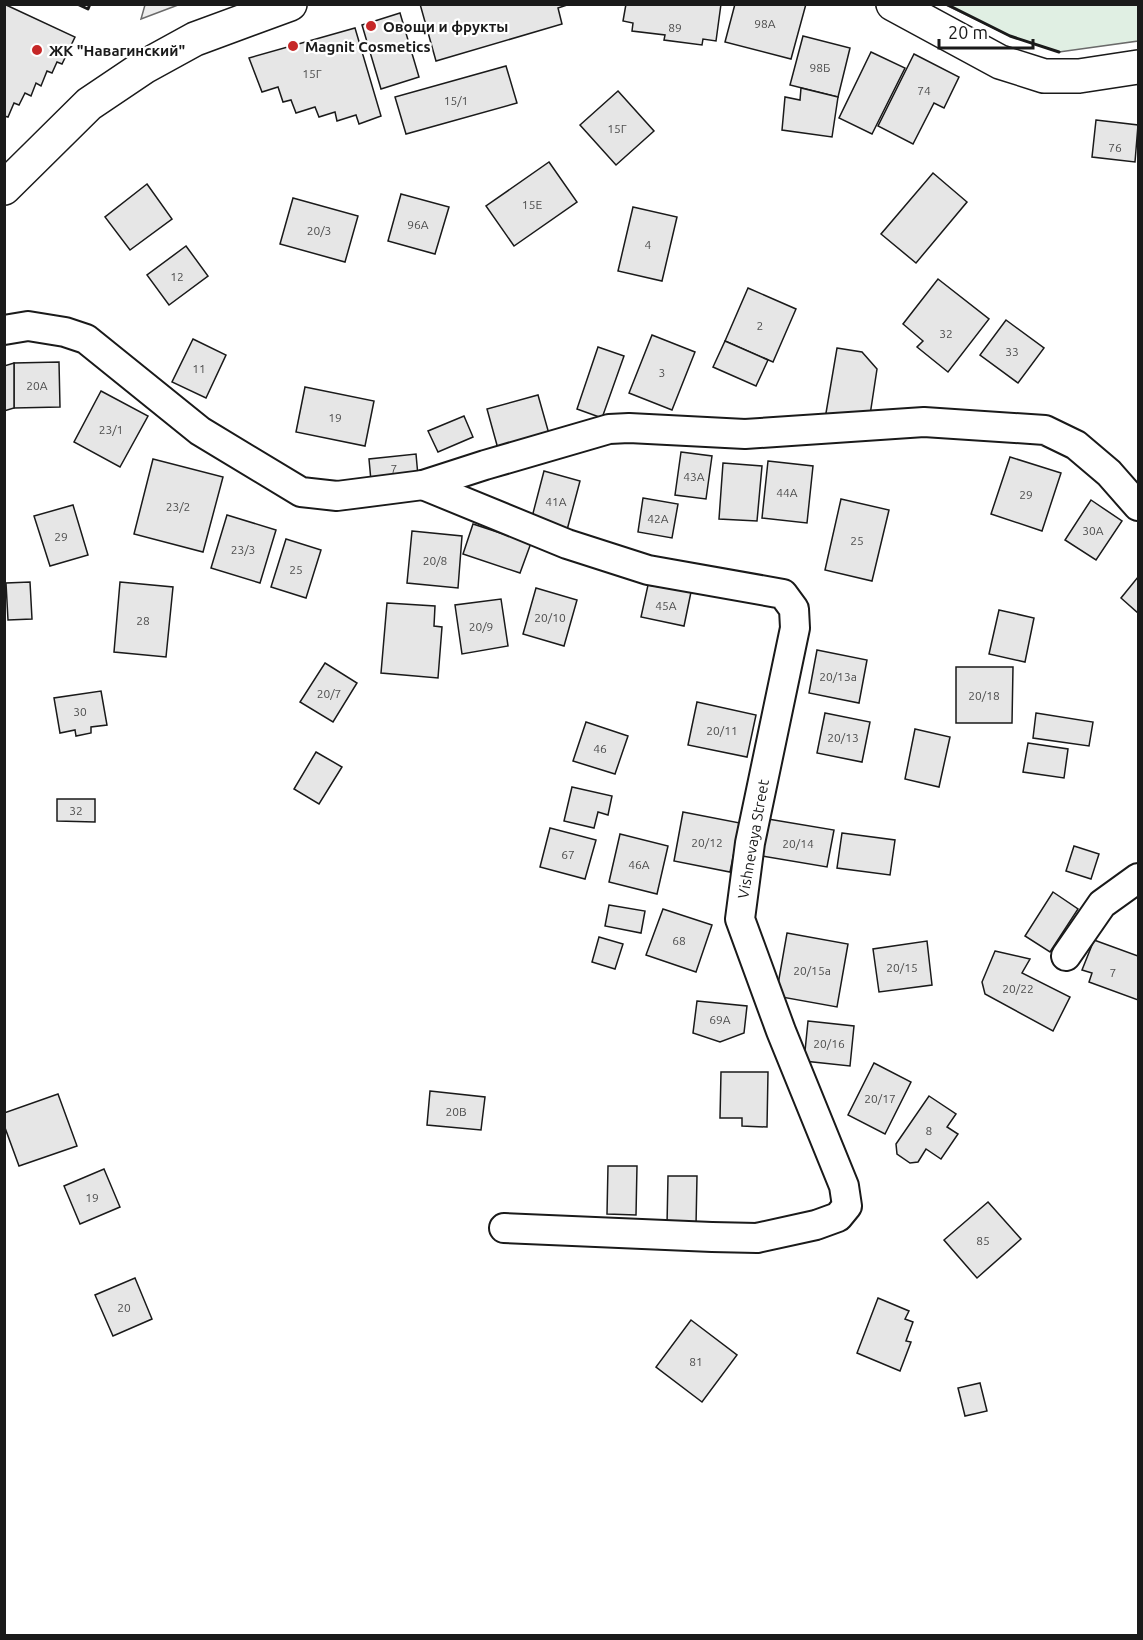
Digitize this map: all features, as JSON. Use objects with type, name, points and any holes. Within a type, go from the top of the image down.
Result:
[{"type":"street","points":[[4,188],[89,104],[144,67],[195,39],[290,4]]},
{"type":"street","points":[[893,4],[1000,62],[1044,76],[1079,76],[1138,67]]},
{"type":"street","points":[[4,330],[28,326],[65,332],[86,339],[200,430],[300,492],[337,496],[423,485],[609,429],[745,434],[924,422],[1045,430],[1076,445],[1109,473],[1138,506]]},
{"type":"street","name":"Vishnevaya Street","points":[[423,485],[567,544],[648,570],[783,594],[794,609],[795,628],[750,843],[740,919],[781,1031],[844,1186],[847,1206],[838,1217],[816,1225],[757,1238],[712,1238],[504,1227]]},
{"type":"street","points":[[1065,956],[1102,904],[1138,878]]},
{"type":"green space","points":[[946,5],[1138,5],[1138,41],[1059,52],[1010,36]]},
{"type":"shaded area","points":[[145,4],[178,5],[141,19]]},
{"type":"building","name":"ЖК \"Навагинский\"","points":[[4,4],[75,37],[62,64],[57,62],[52,73],[47,71],[41,86],[36,83],[31,96],[25,93],[19,105],[14,103],[8,117],[4,116]]},
{"type":"building","points":[[420,4],[570,4],[558,8],[562,24],[436,61]]},
{"type":"building","points":[[626,4],[721,4],[716,41],[703,39],[702,45],[664,40],[665,35],[632,31],[633,23],[623,21]]},
{"type":"building","points":[[735,4],[806,4],[791,59],[725,42]]},
{"type":"building","points":[[400,13],[419,77],[381,89],[362,25]]},
{"type":"building","points":[[355,28],[381,116],[359,124],[356,115],[337,121],[335,112],[319,117],[315,107],[296,113],[291,100],[283,102],[278,87],[262,92],[249,58]]},
{"type":"building","points":[[803,36],[850,48],[838,97],[790,85]]},
{"type":"building","points":[[871,52],[905,68],[872,134],[839,118]]},
{"type":"building","points":[[914,54],[959,77],[944,108],[934,103],[913,144],[878,126]]},
{"type":"building","points":[[506,66],[517,103],[406,134],[395,97]]},
{"type":"building","points":[[801,88],[838,97],[832,137],[782,130],[785,97],[800,100]]},
{"type":"building","points":[[618,91],[654,131],[616,165],[580,125]]},
{"type":"building","points":[[1096,120],[1138,125],[1135,162],[1092,157]]},
{"type":"building","points":[[549,162],[577,202],[514,246],[486,206]]},
{"type":"building","points":[[933,173],[967,202],[916,263],[881,234]]},
{"type":"building","points":[[147,184],[172,219],[130,250],[105,217]]},
{"type":"building","points":[[401,194],[449,207],[435,254],[388,241]]},
{"type":"building","points":[[293,198],[358,216],[345,262],[280,244]]},
{"type":"building","points":[[633,207],[677,217],[662,281],[618,271]]},
{"type":"building","points":[[186,246],[208,276],[169,305],[147,275]]},
{"type":"building","points":[[938,279],[989,319],[948,372],[917,347],[923,341],[903,324]]},
{"type":"building","points":[[748,288],[796,309],[773,362],[725,341]]},
{"type":"building","points":[[1006,320],[1044,348],[1018,383],[980,355]]},
{"type":"building","points":[[652,335],[695,352],[672,410],[629,393]]},
{"type":"building","points":[[193,339],[226,355],[206,398],[172,382]]},
{"type":"building","points":[[725,341],[768,360],[756,386],[713,367]]},
{"type":"building","points":[[598,347],[624,356],[602,418],[577,409]]},
{"type":"building","points":[[837,348],[862,352],[877,369],[870,415],[829,421],[826,413]]},
{"type":"building","points":[[59,362],[60,407],[14,408],[14,363]]},
{"type":"building","points":[[14,363],[14,408],[4,411],[4,366]]},
{"type":"building","points":[[305,387],[374,401],[365,446],[296,432]]},
{"type":"building","points":[[101,391],[148,416],[120,467],[74,442]]},
{"type":"building","points":[[538,395],[551,441],[500,456],[487,409]]},
{"type":"building","points":[[464,416],[473,437],[438,452],[428,431]]},
{"type":"building","points":[[681,452],[712,456],[706,499],[675,495]]},
{"type":"building","points":[[416,454],[418,476],[371,481],[369,459]]},
{"type":"building","points":[[1010,457],[1061,473],[1042,531],[991,514]]},
{"type":"building","points":[[153,459],[223,477],[203,552],[134,534]]},
{"type":"building","points":[[768,461],[813,466],[807,523],[762,518]]},
{"type":"building","points":[[723,463],[762,466],[757,521],[719,519]]},
{"type":"building","points":[[544,471],[580,481],[567,530],[531,521]]},
{"type":"building","points":[[643,498],[678,504],[672,538],[638,532]]},
{"type":"building","points":[[841,499],[889,510],[872,581],[825,570]]},
{"type":"building","points":[[1091,500],[1122,521],[1096,560],[1065,540]]},
{"type":"building","points":[[73,505],[88,555],[50,566],[34,516]]},
{"type":"building","points":[[227,515],[276,530],[260,583],[211,568]]},
{"type":"building","points":[[473,524],[531,543],[520,573],[463,554]]},
{"type":"building","points":[[412,531],[462,536],[458,588],[407,583]]},
{"type":"building","points":[[286,539],[321,550],[306,598],[271,587]]},
{"type":"building","points":[[1138,577],[1138,613],[1121,598]]},
{"type":"building","points":[[30,582],[32,619],[8,620],[6,583]]},
{"type":"building","points":[[120,582],[173,587],[166,657],[114,652]]},
{"type":"building","points":[[648,585],[691,592],[684,626],[641,617]]},
{"type":"building","points":[[536,588],[577,600],[564,646],[523,634]]},
{"type":"building","points":[[501,599],[508,646],[462,654],[455,605]]},
{"type":"building","points":[[387,603],[435,606],[434,626],[442,627],[438,678],[381,673]]},
{"type":"building","points":[[999,610],[1034,618],[1025,662],[989,654]]},
{"type":"building","points":[[817,650],[867,660],[859,703],[809,693]]},
{"type":"building","points":[[325,663],[357,683],[333,722],[300,702]]},
{"type":"building","points":[[956,667],[1013,667],[1012,723],[956,723]]},
{"type":"building","points":[[101,691],[107,725],[91,727],[91,733],[76,736],[75,730],[60,733],[54,698]]},
{"type":"building","points":[[697,702],[756,715],[747,757],[688,745]]},
{"type":"building","points":[[825,713],[870,722],[862,762],[817,753]]},
{"type":"building","points":[[1036,713],[1093,722],[1089,746],[1033,738]]},
{"type":"building","points":[[586,722],[628,736],[615,774],[573,761]]},
{"type":"building","points":[[915,729],[950,737],[939,787],[905,779]]},
{"type":"building","points":[[1028,743],[1068,749],[1064,778],[1023,772]]},
{"type":"building","points":[[316,752],[342,767],[319,804],[294,789]]},
{"type":"building","points":[[572,787],[612,796],[608,815],[598,812],[594,828],[564,821]]},
{"type":"building","points":[[57,799],[95,799],[95,822],[57,821]]},
{"type":"building","points":[[683,812],[740,823],[730,872],[674,861]]},
{"type":"building","points":[[768,819],[834,830],[827,867],[762,856]]},
{"type":"building","points":[[550,828],[596,840],[585,879],[540,867]]},
{"type":"building","points":[[842,833],[895,840],[890,875],[837,868]]},
{"type":"building","points":[[620,834],[668,846],[657,894],[609,882]]},
{"type":"building","points":[[1074,846],[1099,854],[1091,879],[1066,871]]},
{"type":"building","points":[[1053,892],[1078,909],[1050,952],[1025,936]]},
{"type":"building","points":[[609,905],[645,911],[641,933],[605,926]]},
{"type":"building","points":[[663,909],[712,925],[696,972],[646,955]]},
{"type":"building","points":[[787,933],[848,944],[837,1007],[776,996]]},
{"type":"building","points":[[599,937],[623,944],[615,969],[592,962]]},
{"type":"building","points":[[1094,940],[1138,956],[1138,1000],[1089,982],[1092,973],[1082,970]]},
{"type":"building","points":[[927,941],[932,985],[879,992],[873,949]]},
{"type":"building","points":[[995,951],[1030,959],[1022,973],[1070,997],[1053,1031],[985,994],[982,982]]},
{"type":"building","points":[[697,1001],[747,1006],[744,1033],[720,1042],[693,1033]]},
{"type":"building","points":[[808,1021],[854,1026],[850,1066],[804,1061]]},
{"type":"building","points":[[874,1063],[911,1082],[885,1134],[848,1115]]},
{"type":"building","points":[[721,1072],[768,1072],[767,1127],[742,1126],[742,1118],[720,1118]]},
{"type":"building","points":[[430,1091],[485,1097],[481,1130],[427,1125]]},
{"type":"building","points":[[58,1094],[77,1146],[19,1166],[4,1125],[4,1113]]},
{"type":"building","points":[[929,1096],[956,1114],[947,1127],[958,1134],[941,1159],[926,1149],[918,1162],[910,1163],[897,1154],[896,1144]]},
{"type":"building","points":[[608,1166],[637,1166],[636,1215],[607,1214]]},
{"type":"building","points":[[104,1169],[120,1207],[80,1224],[64,1186]]},
{"type":"building","points":[[668,1176],[697,1176],[696,1225],[667,1225]]},
{"type":"building","points":[[988,1202],[1021,1239],[977,1278],[944,1240]]},
{"type":"building","points":[[135,1278],[152,1319],[113,1336],[95,1295]]},
{"type":"building","points":[[878,1298],[909,1311],[905,1319],[913,1322],[906,1341],[911,1342],[900,1371],[857,1353]]},
{"type":"building","points":[[691,1320],[737,1355],[702,1402],[656,1367]]},
{"type":"building","points":[[980,1383],[987,1411],[965,1416],[958,1388]]},
{"type":"wall","points":[[77,4],[88,9],[90,4]]},
{"type":"wall","points":[[946,4],[1010,36],[1059,52]]},
{"type":"place","name":"Овощи и фрукты","points":[[371,26]]},
{"type":"place","name":"Magnit Cosmetics","points":[[293,46]]},
{"type":"place","name":"ЖК \"Навагинский\"","points":[[37,50]]}]
